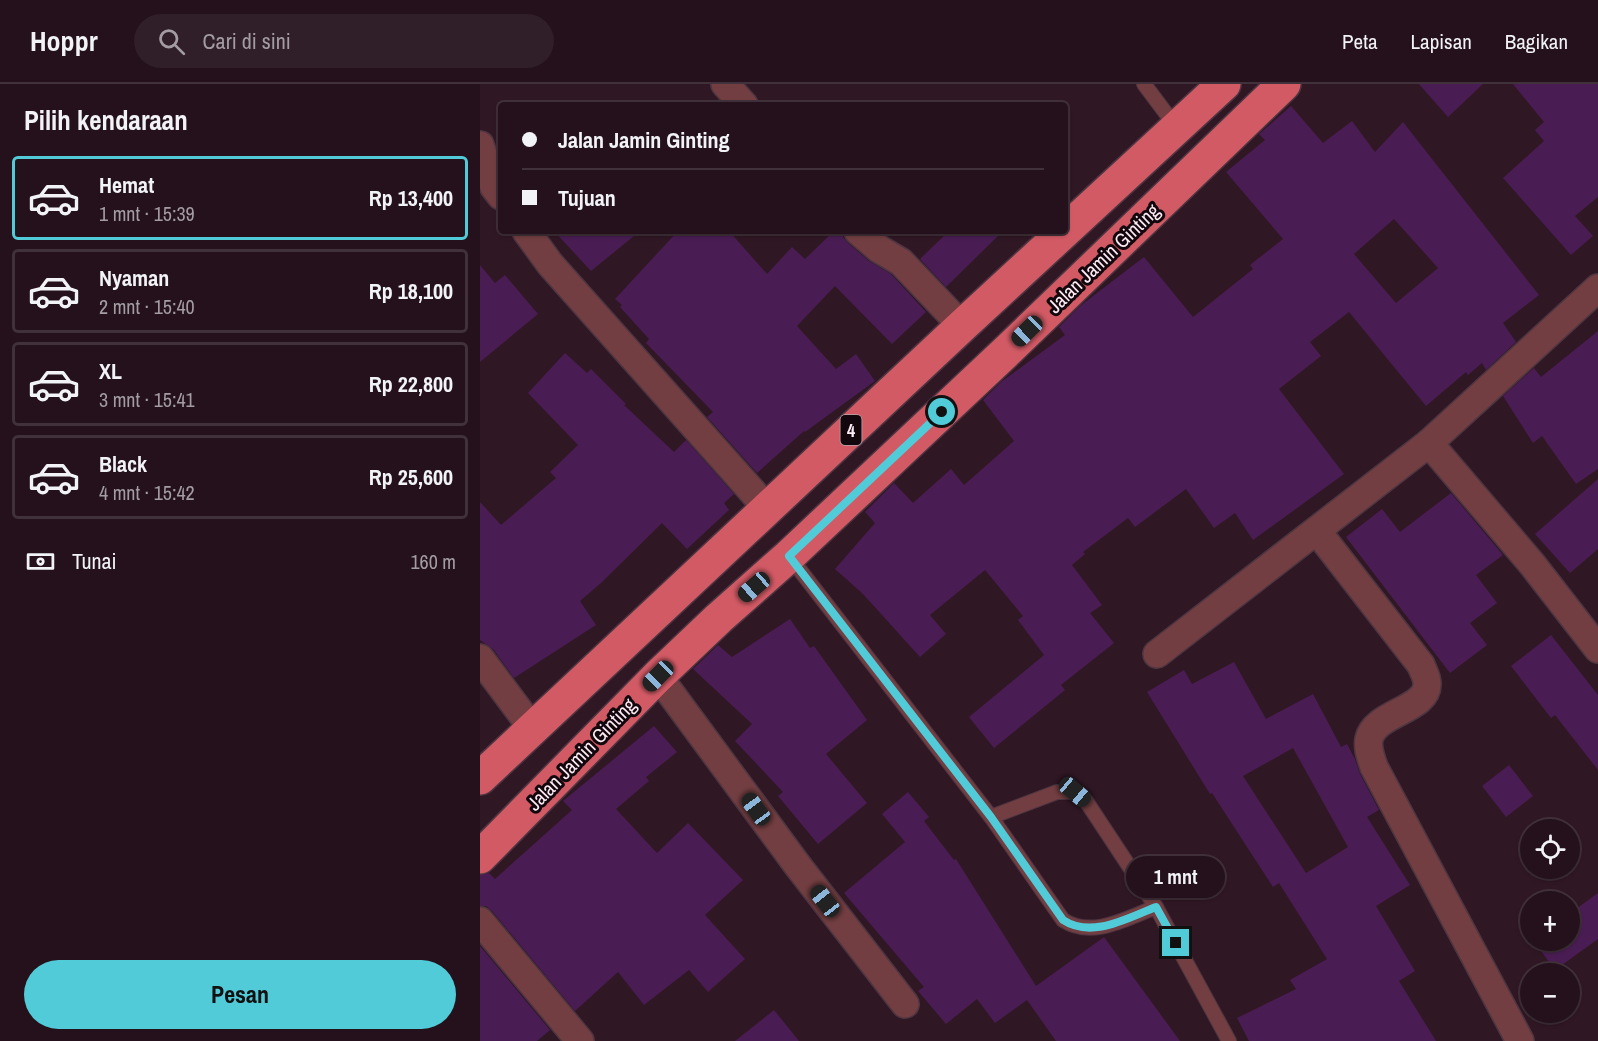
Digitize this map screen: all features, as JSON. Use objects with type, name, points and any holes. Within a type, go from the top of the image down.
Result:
[{"type":"highway","name":"4","points":[[1068,228],[1224,84]]},
{"type":"highway","name":"Jalan Jamin Ginting","points":[[480,856],[718,618],[789,556],[1010,348],[1284,84]]},
{"type":"highway","name":"4","points":[[480,778],[1062,234]]},
{"type":"street","points":[[725,84],[741,102]]},
{"type":"street","points":[[480,145],[494,187],[498,192]]},
{"type":"street","points":[[528,234],[550,264],[767,508]]},
{"type":"street","points":[[862,234],[879,249],[901,262],[962,326]]},
{"type":"street","points":[[1158,654],[1429,443],[1598,288]]},
{"type":"street","points":[[1429,443],[1532,564],[1598,649]]},
{"type":"street","points":[[1317,531],[1421,665],[1427,682],[1421,699],[1384,720],[1369,739],[1368,748],[1374,767],[1520,1041]]},
{"type":"street","points":[[480,658],[532,728]]},
{"type":"street","points":[[658,676],[798,866],[905,1004]]},
{"type":"street","points":[[480,921],[580,1041]]},
{"type":"lane","points":[[1144,84],[1177,128]]},
{"type":"lane","points":[[789,556],[991,817],[1063,920],[1070,925],[1085,928],[1104,927],[1156,907]]},
{"type":"lane","points":[[991,817],[1057,792],[1075,792],[1086,801],[1156,907],[1229,1041]]},
{"type":"building","points":[[1419,84],[1483,84],[1448,117]]},
{"type":"building","points":[[1513,84],[1598,84],[1598,197],[1575,216],[1593,236],[1571,255],[1503,178],[1544,141],[1535,130],[1544,122]]},
{"type":"building","points":[[1291,106],[1323,143],[1352,121],[1375,152],[1403,122],[1539,295],[1503,323],[1516,342],[1486,370],[1482,363],[1468,375],[1466,372],[1426,406],[1349,312],[1310,342],[1321,356],[1279,389],[1344,474],[1253,540],[1235,513],[1214,528],[1186,489],[1135,527],[1128,518],[1083,552],[1085,554],[1072,565],[1102,605],[1090,613],[1114,643],[1061,685],[1065,690],[994,748],[969,717],[1044,655],[1018,620],[1023,616],[985,570],[930,615],[946,634],[920,657],[863,594],[835,569],[875,523],[865,512],[894,483],[913,503],[951,469],[964,485],[1014,441],[983,400],[1001,382],[1065,335],[1059,327],[1080,306],[1144,257],[1193,317],[1253,269],[1250,265],[1283,239],[1226,172],[1265,140],[1259,134]],"holes":[[[1394,219],[1438,268],[1396,303],[1354,254]]]},
{"type":"building","points":[[557,234],[636,234],[591,271]]},
{"type":"building","points":[[675,234],[732,234],[767,274],[792,247],[805,259],[831,234],[843,234],[848,243],[869,261],[891,274],[926,312],[892,344],[835,286],[797,326],[836,369],[856,354],[875,381],[804,431],[757,473],[707,417],[713,412],[646,343],[649,339],[615,299]]},
{"type":"building","points":[[946,234],[1000,234],[946,287],[920,259]]},
{"type":"building","points":[[480,265],[495,283],[505,275],[538,314],[480,362]]},
{"type":"building","points":[[1598,331],[1598,469],[1576,484],[1542,436],[1533,443],[1503,396],[1534,368],[1541,377]]},
{"type":"building","points":[[565,353],[587,373],[591,369],[626,404],[624,405],[674,452],[686,440],[734,494],[724,503],[729,510],[687,549],[662,523],[580,601],[596,625],[514,678],[493,649],[480,640],[480,502],[501,525],[556,478],[550,472],[578,445],[528,393]]},
{"type":"building","points":[[1598,479],[1598,549],[1570,573],[1535,534]]},
{"type":"building","points":[[1451,493],[1503,555],[1476,575],[1497,603],[1470,623],[1487,645],[1450,673],[1346,537],[1382,509],[1400,532]]},
{"type":"building","points":[[790,619],[810,648],[814,646],[867,720],[826,754],[867,803],[818,844],[778,796],[783,792],[735,741],[752,724],[693,669],[718,645],[732,657]]},
{"type":"building","points":[[1551,635],[1598,695],[1598,770],[1555,715],[1551,718],[1511,666]]},
{"type":"building","points":[[1234,662],[1266,719],[1313,694],[1341,747],[1347,744],[1355,759],[1360,774],[1379,810],[1367,817],[1410,885],[1376,906],[1415,971],[1399,981],[1436,1041],[1249,1041],[1237,1018],[1296,989],[1290,980],[1327,959],[1279,883],[1273,887],[1212,793],[1210,794],[1147,692],[1184,670],[1192,684]],"holes":[[[1293,748],[1348,847],[1306,873],[1243,776]]]},
{"type":"building","points":[[654,726],[677,752],[646,777],[649,781],[616,809],[657,853],[688,823],[743,880],[705,915],[745,959],[708,992],[689,970],[644,1005],[618,972],[575,1011],[492,911],[486,906],[480,906],[480,875],[489,873],[495,879],[572,810],[563,801]]},
{"type":"building","points":[[1509,765],[1533,796],[1506,817],[1482,786]]},
{"type":"building","points":[[908,792],[929,817],[924,821],[954,860],[956,859],[1036,986],[1104,937],[1180,1041],[1056,1041],[1027,1000],[995,1023],[977,999],[946,1024],[918,991],[924,987],[844,893],[905,842],[882,814]]},
{"type":"building","points":[[1598,893],[1598,939],[1565,963],[1550,963],[1541,951],[1580,951],[1580,906]]},
{"type":"building","points":[[480,946],[550,1030],[537,1041],[480,1041]]},
{"type":"building","points":[[774,1010],[799,1041],[735,1041]]},
{"type":"route","points":[[942,412],[789,556],[991,817],[1063,920],[1076,927],[1104,927],[1156,907],[1176,943]]}]
